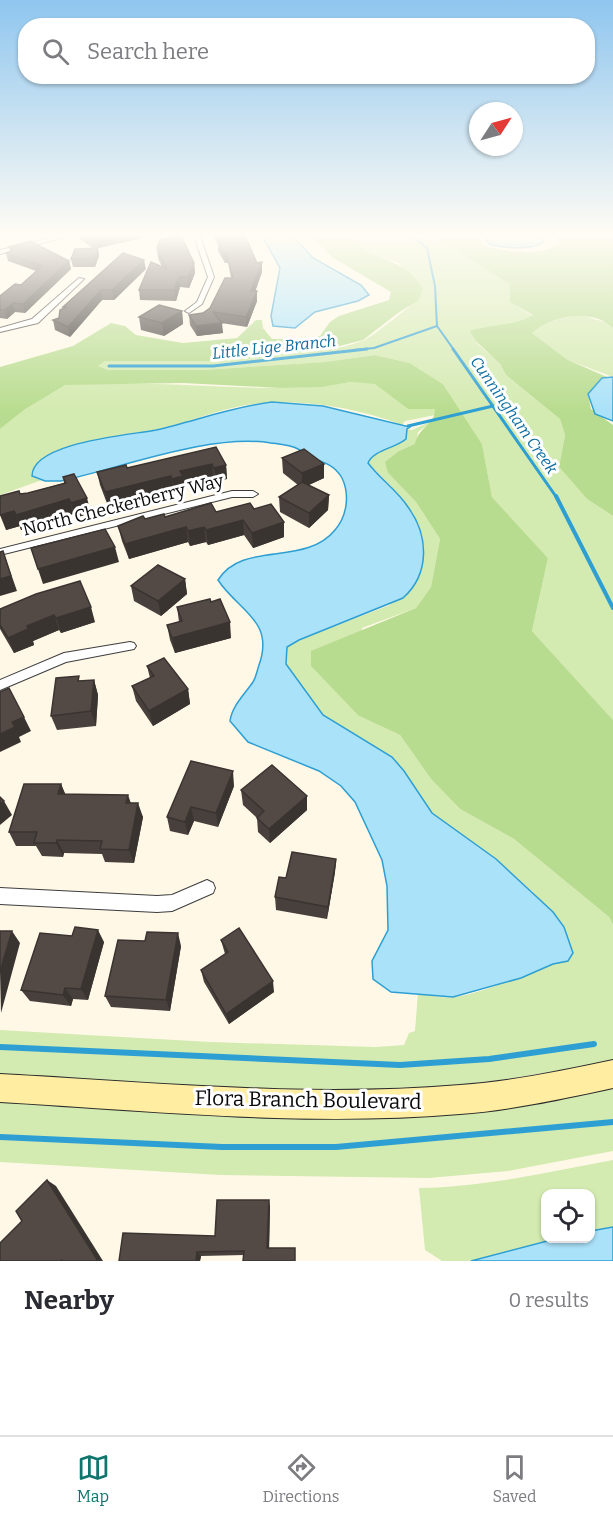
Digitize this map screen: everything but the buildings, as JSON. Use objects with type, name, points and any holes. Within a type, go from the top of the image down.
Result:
[{"type":"street","points":[[0,330],[35,321],[64,295]]},
{"type":"street","points":[[189,310],[200,303],[203,295]]},
{"type":"street","name":"North Checkerberry Way","points":[[0,552],[232,494],[253,494]]},
{"type":"street","points":[[0,685],[64,658],[130,646]]},
{"type":"street","points":[[0,896],[157,904],[172,903],[207,888]]},
{"type":"street","name":"Flora Branch Boulevard","points":[[0,1088],[353,1105],[439,1101],[520,1092],[613,1074]]},
{"type":"green space","points":[[390,295],[421,295],[418,301],[363,340],[324,350],[215,361],[105,361],[98,366],[108,370],[201,370],[324,362],[375,355],[410,363],[443,384],[482,444],[492,497],[548,558],[532,631],[613,720],[613,925],[609,917],[514,839],[460,809],[431,779],[400,735],[359,716],[311,666],[311,651],[416,608],[431,587],[440,539],[416,502],[388,473],[385,462],[399,451],[415,444],[420,433],[432,419],[435,409],[408,409],[375,384],[351,382],[321,387],[281,388],[183,383],[65,385],[25,409],[0,429],[0,367],[73,346],[111,323],[125,326],[136,335],[183,343],[237,338],[256,320],[262,320],[263,328],[272,339],[309,339],[320,336],[330,322],[339,316],[389,300]]},
{"type":"green space","points":[[415,295],[510,295],[510,302],[533,316],[476,342],[500,364],[506,375],[560,419],[565,435],[559,467],[587,499],[613,516],[613,720],[532,631],[548,558],[492,497],[482,444],[443,384],[410,363],[375,355],[324,362],[201,370],[108,370],[97,366],[105,361],[220,359],[335,348],[362,341],[418,301]]},
{"type":"green space","points":[[510,295],[613,295],[613,328],[595,318],[572,316],[550,322],[532,333],[568,360],[607,377],[588,394],[591,409],[613,425],[613,516],[587,499],[559,467],[565,435],[560,419],[506,375],[500,364],[476,341],[470,331],[519,321],[533,315],[510,302]]},
{"type":"green space","points":[[580,315],[608,323],[613,328],[613,377],[568,360],[532,333],[549,323]]},
{"type":"green space","points":[[84,382],[293,388],[351,382],[375,383],[408,409],[435,409],[435,415],[405,421],[402,425],[362,412],[318,404],[274,402],[252,404],[222,410],[163,428],[93,441],[64,449],[37,464],[37,479],[42,480],[0,495],[0,429],[39,398],[64,385]]},
{"type":"green space","points":[[432,421],[418,432],[416,444],[399,451],[388,473],[416,502],[440,539],[431,587],[416,608],[362,628],[359,716],[400,735],[431,779],[460,809],[514,839],[609,917],[613,925],[613,1060],[583,1067],[466,1084],[333,1090],[200,1087],[0,1075],[0,1030],[210,1042],[376,1047],[404,1045],[409,1033],[415,1031],[418,993],[446,998],[470,994],[567,961],[533,892],[496,859],[432,813],[404,771],[379,749],[336,725],[323,715],[286,664],[287,647],[299,640],[390,605],[392,487],[368,463],[375,455],[406,438],[407,429],[412,430]]},
{"type":"green space","points":[[613,1087],[613,1151],[508,1171],[429,1178],[220,1175],[0,1162],[0,1102],[515,1106]]},
{"type":"green space","points":[[613,1160],[613,1227],[595,1230],[595,1189],[541,1189],[541,1243],[471,1261],[442,1261],[425,1250],[419,1188],[468,1185]]},
{"type":"water","points":[[275,295],[369,295],[358,301],[315,312],[295,328],[273,326],[271,316]]},
{"type":"water","points":[[613,377],[613,421],[595,414],[588,394],[602,378]]},
{"type":"water","points":[[272,402],[323,406],[410,427],[407,429],[406,439],[375,455],[368,463],[399,495],[415,518],[423,542],[424,554],[418,578],[403,598],[287,647],[286,664],[323,715],[392,757],[432,813],[496,859],[553,912],[564,927],[573,953],[568,961],[553,964],[521,978],[453,997],[391,992],[373,979],[372,961],[388,930],[387,886],[382,860],[355,802],[341,786],[319,771],[248,742],[230,721],[236,705],[255,678],[263,650],[262,637],[252,617],[218,580],[229,568],[243,561],[258,556],[308,548],[322,541],[335,530],[345,512],[346,491],[342,478],[335,470],[292,447],[247,441],[194,447],[166,453],[61,481],[45,481],[32,476],[36,464],[48,455],[65,448],[85,442],[156,430]]},
{"type":"water","points":[[613,1227],[613,1261],[471,1261],[541,1243],[595,1243],[595,1230]]},
{"type":"waterway","name":"Cunningham Creek","points":[[435,295],[437,326]]},
{"type":"waterway","name":"Little Lige Branch","points":[[354,350],[374,348],[437,326]]},
{"type":"waterway","name":"Cunningham Creek","points":[[437,326],[454,350]]},
{"type":"waterway","name":"Little Lige Branch","points":[[109,366],[213,366],[367,349]]},
{"type":"waterway","name":"Cunningham Creek","points":[[453,349],[493,406]]},
{"type":"waterway","points":[[408,426],[493,406]]},
{"type":"waterway","name":"Cunningham Creek","points":[[493,406],[557,498]]},
{"type":"waterway","name":"Cunningham Creek","points":[[556,496],[613,608]]},
{"type":"waterway","points":[[0,1047],[400,1065],[489,1059],[594,1044]]},
{"type":"waterway","points":[[0,1137],[222,1147],[336,1147],[613,1122]]}]
